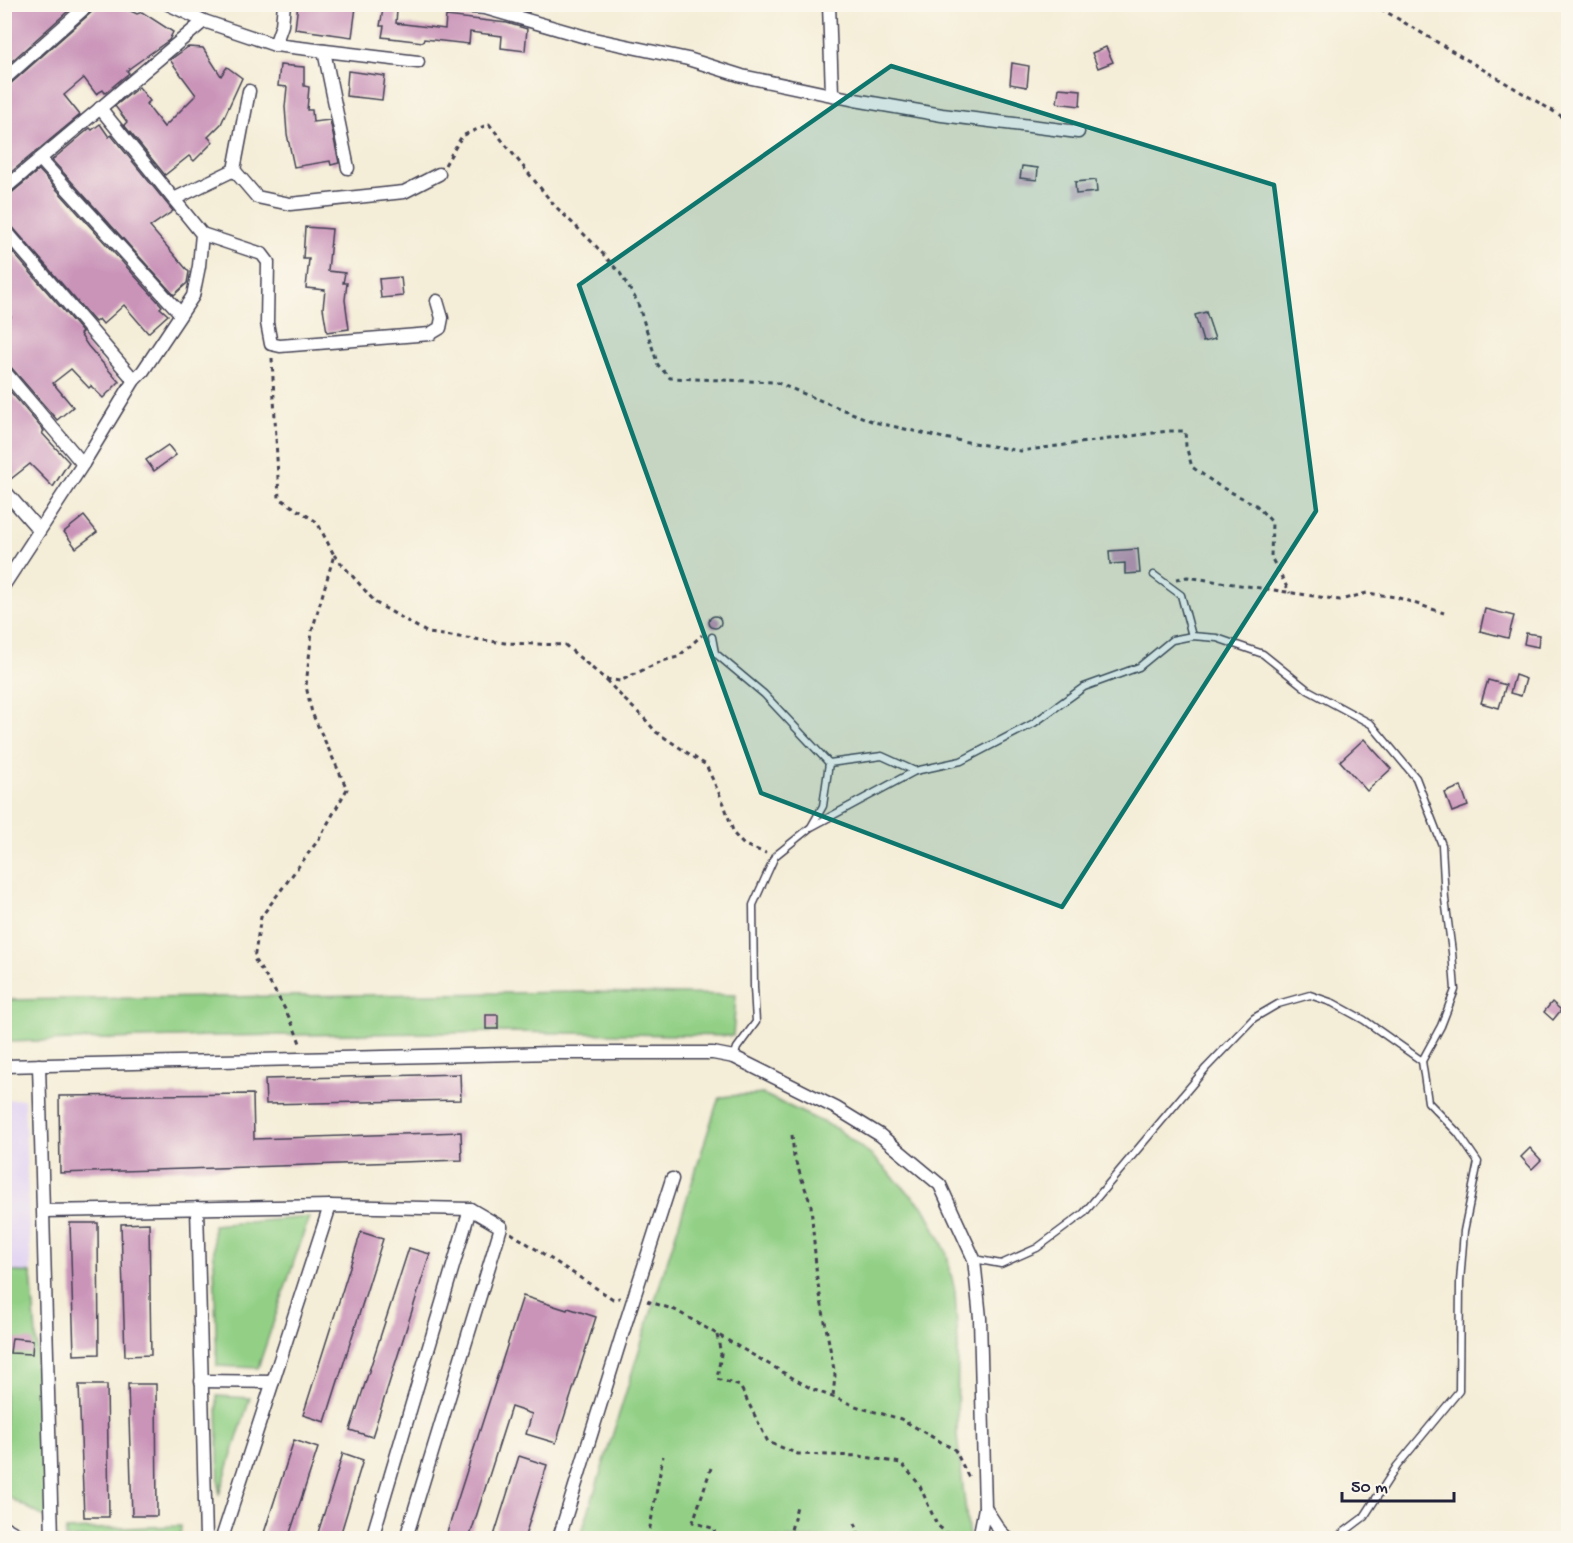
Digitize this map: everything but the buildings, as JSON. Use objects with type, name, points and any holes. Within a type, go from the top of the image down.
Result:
[{"type":"street","points":[[4,79],[89,4]]},
{"type":"street","points":[[168,4],[275,45],[418,62]]},
{"type":"street","points":[[275,45],[282,25],[284,4]]},
{"type":"street","points":[[434,4],[484,6],[589,38],[688,59],[742,76],[832,94],[942,115],[1078,132]]},
{"type":"street","points":[[829,4],[832,94]]},
{"type":"street","points":[[4,189],[100,108],[198,14]]},
{"type":"street","points":[[324,51],[348,168]]},
{"type":"street","points":[[234,170],[249,91]]},
{"type":"street","points":[[100,108],[202,234],[261,254],[268,262],[267,323],[271,344],[280,346],[430,334],[440,328],[442,318],[437,301]]},
{"type":"street","points":[[40,159],[180,313]]},
{"type":"street","points":[[174,199],[234,170]]},
{"type":"street","points":[[234,170],[257,197],[290,204],[404,192],[439,174]]},
{"type":"street","points":[[4,229],[134,380]]},
{"type":"street","points":[[4,585],[83,464],[134,380],[143,371],[193,296],[202,234]]},
{"type":"street","points":[[4,371],[83,464]]},
{"type":"street","points":[[4,490],[39,530]]},
{"type":"street","points":[[4,1066],[633,1052],[713,1053],[734,1057],[836,1108],[880,1134],[940,1185],[974,1260],[980,1318],[985,1508],[979,1539]]},
{"type":"street","points":[[39,1065],[52,1539]]},
{"type":"street","points":[[559,1539],[672,1179]]},
{"type":"street","points":[[44,1211],[330,1206],[470,1209],[501,1227],[406,1539]]},
{"type":"street","points":[[222,1539],[330,1206]]},
{"type":"street","points":[[197,1208],[206,1539]]},
{"type":"street","points":[[372,1539],[470,1209]]},
{"type":"street","points":[[201,1381],[273,1382]]},
{"type":"street","points":[[985,1508],[1007,1539]]},
{"type":"street","points":[[4,1527],[23,1539]]},
{"type":"lane","points":[[1154,575],[1181,595],[1192,636]]},
{"type":"lane","points":[[734,1057],[737,1048],[756,1022],[753,905],[775,856],[811,827],[915,771],[961,761],[1034,723],[1084,687],[1139,667],[1172,640],[1192,636],[1217,638],[1263,654],[1308,690],[1371,724],[1416,778],[1442,845],[1445,899],[1455,990],[1441,1026],[1422,1061],[1428,1102],[1458,1133],[1478,1161],[1464,1231],[1460,1282],[1459,1391],[1397,1466],[1364,1517],[1336,1539]]},
{"type":"lane","points":[[712,637],[715,653],[764,694],[829,763]]},
{"type":"lane","points":[[829,763],[882,756],[915,771]]},
{"type":"lane","points":[[811,827],[823,806],[829,763]]},
{"type":"lane","points":[[974,1260],[1001,1264],[1037,1248],[1084,1213],[1206,1068],[1254,1018],[1278,1004],[1310,995],[1333,1003],[1364,1020],[1422,1061]]},
{"type":"path","points":[[1373,4],[1569,120]]},
{"type":"path","points":[[439,174],[462,136],[489,124],[554,206],[594,244],[620,273],[637,301],[658,364],[670,378],[775,382],[874,422],[944,438],[1021,451],[1158,432],[1185,431],[1186,446],[1192,467],[1219,486],[1256,505],[1272,522],[1271,557],[1290,593]]},
{"type":"path","points":[[271,344],[279,498],[317,522],[334,555],[376,603],[428,633],[505,643],[565,645],[645,717],[656,732],[706,765],[724,804],[734,834],[744,845],[775,856]]},
{"type":"path","points":[[305,1059],[295,1027],[279,996],[254,959],[261,917],[319,839],[347,789],[312,713],[306,686],[312,631],[334,555]]},
{"type":"path","points":[[1162,581],[1187,577],[1340,600],[1367,593],[1396,597],[1444,613]]},
{"type":"path","points":[[605,679],[620,681],[662,661],[678,657],[704,633],[712,637]]},
{"type":"path","points":[[792,1135],[794,1157],[811,1205],[817,1279],[834,1375],[833,1397]]},
{"type":"path","points":[[501,1227],[613,1299],[634,1296],[675,1310],[812,1389],[861,1408],[901,1419],[955,1450],[985,1508]]},
{"type":"path","points":[[717,1334],[722,1354],[717,1379],[740,1386],[768,1442],[798,1454],[859,1456],[901,1463],[919,1484],[937,1525],[953,1539]]},
{"type":"path","points":[[648,1539],[663,1456]]},
{"type":"path","points":[[711,1468],[693,1522],[715,1529],[712,1539]]},
{"type":"path","points":[[789,1539],[798,1506]]},
{"type":"path","points":[[855,1523],[860,1539]]},
{"type":"highlighted area","points":[[891,66],[1274,185],[1316,511],[1062,907],[761,793],[579,285]]},
{"type":"shaded area","points":[[24,1099],[31,1273],[5,1274],[4,1100]]},
{"type":"green space","points":[[583,992],[736,995],[733,1036],[511,1032],[211,1036],[5,1042],[4,1000]]},
{"type":"green space","points":[[763,1094],[837,1129],[872,1156],[925,1209],[946,1251],[955,1292],[958,1346],[957,1436],[969,1538],[580,1538],[717,1103],[720,1098],[725,1097]]},
{"type":"green space","points":[[309,1217],[258,1368],[217,1366],[213,1225]]},
{"type":"green space","points":[[4,1271],[31,1273],[51,1521],[5,1495]]},
{"type":"green space","points":[[217,1396],[250,1398],[219,1495]]},
{"type":"green space","points":[[181,1526],[180,1538],[65,1538],[66,1530]]}]
